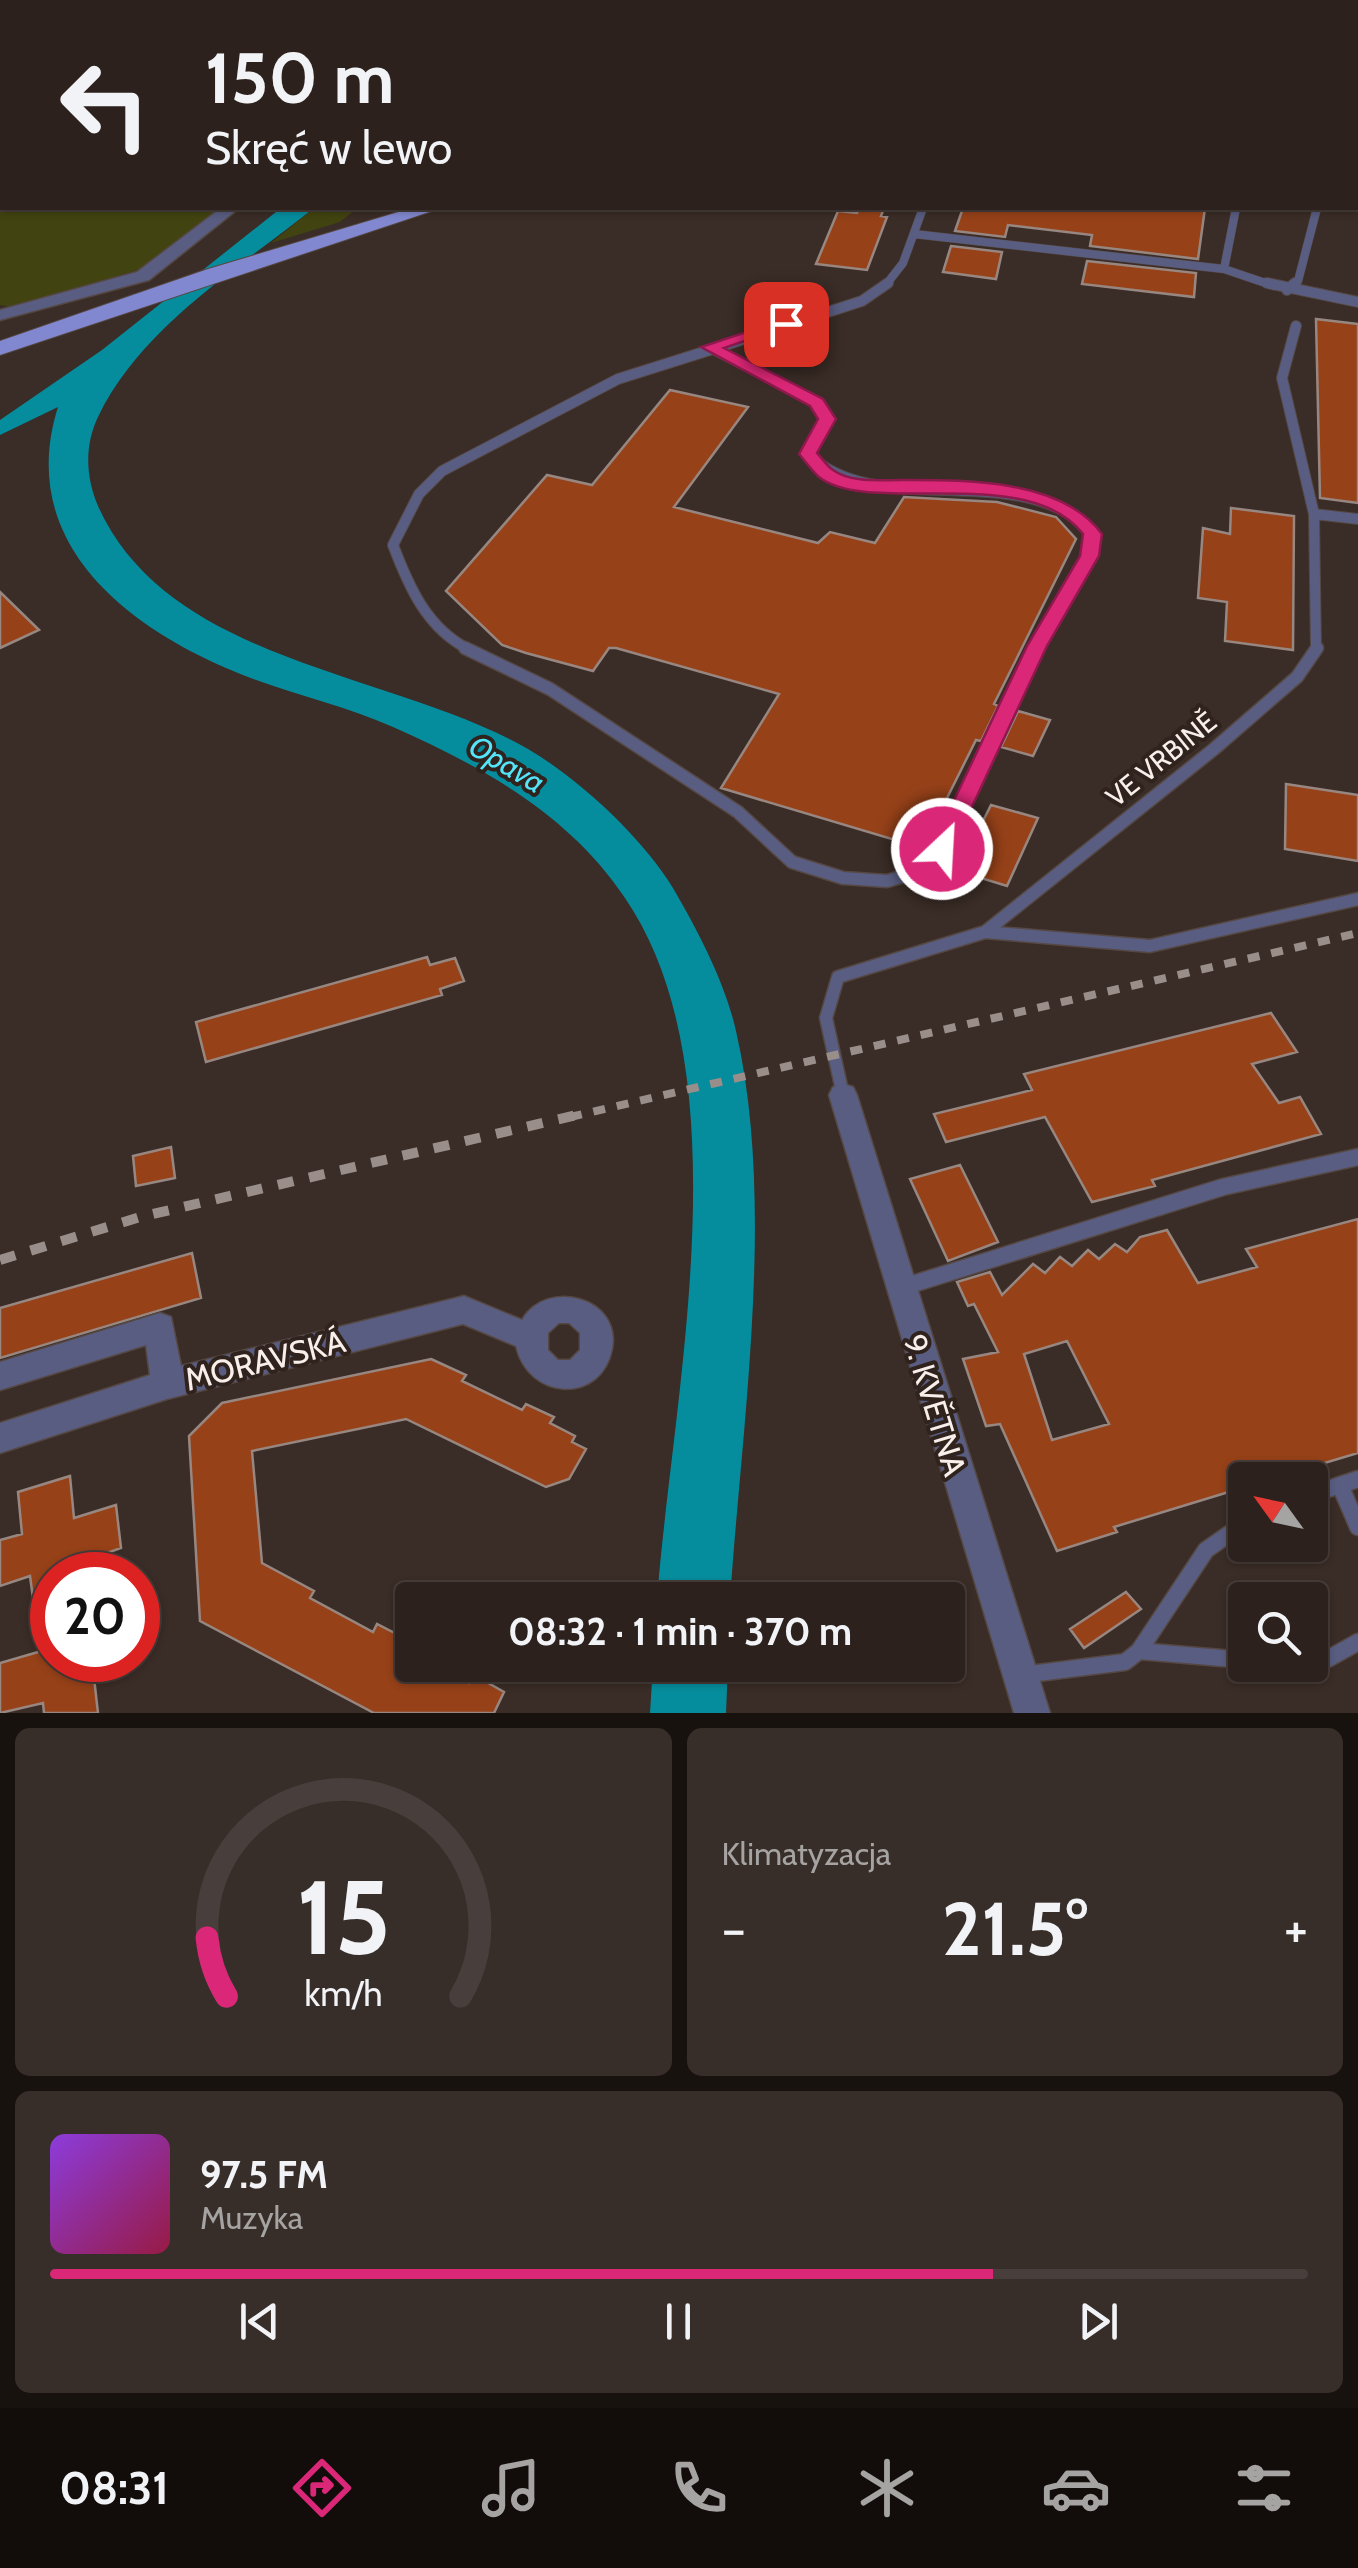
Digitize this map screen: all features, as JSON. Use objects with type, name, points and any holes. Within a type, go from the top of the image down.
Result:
[{"type":"main road","points":[[9,345],[256,259],[424,210]]},
{"type":"street","points":[[0,315],[144,276],[229,210]]},
{"type":"street","name":"9. KVĚTNA","points":[[843,1094],[1032,1713]]},
{"type":"street","name":"MORAVSKÁ","points":[[0,1438],[167,1384],[464,1310],[530,1337]]},
{"type":"street","points":[[0,1376],[160,1327],[167,1384]]},
{"type":"lane","points":[[710,347],[817,402],[827,419],[808,454],[827,475],[854,485],[968,486],[1027,498],[1078,516],[1092,534],[1089,556],[1037,646],[942,849],[922,871],[887,881],[843,878],[792,862],[738,812],[550,689],[453,642],[412,596],[393,546],[419,494],[442,471],[618,379],[710,347],[884,291],[897,279],[921,210]]},
{"type":"lane","points":[[1224,269],[1236,210]]},
{"type":"lane","points":[[1287,290],[1298,281],[1316,210]]},
{"type":"lane","points":[[914,234],[1224,269],[1287,290],[1358,302]]},
{"type":"lane","name":"VE VRBINĚ","points":[[843,1094],[826,1018],[838,977],[984,932],[1214,749],[1296,676],[1318,648],[1314,514],[1282,378],[1296,326]]},
{"type":"lane","points":[[1314,514],[1358,519]]},
{"type":"lane","points":[[984,932],[1150,946],[1358,899]]},
{"type":"lane","points":[[900,1288],[1223,1187],[1358,1157]]},
{"type":"lane","points":[[1349,1482],[1358,1527]]},
{"type":"lane","points":[[1139,1651],[1206,1550],[1228,1535]]},
{"type":"lane","points":[[1328,1659],[1358,1642]]},
{"type":"lane","points":[[1020,1675],[1112,1664],[1139,1651],[1228,1659]]},
{"type":"shaded area","points":[[0,210],[219,210],[155,265],[11,307],[0,305]]},
{"type":"shaded area","points":[[312,210],[355,210],[340,222],[271,243]]},
{"type":"water","name":"Opava","points":[[278,210],[311,210],[194,301],[139,355],[98,417],[90,439],[88,462],[94,495],[131,559],[176,600],[229,632],[289,658],[413,700],[528,749],[568,776],[608,811],[645,849],[673,888],[710,957],[731,1013],[748,1098],[754,1168],[752,1314],[732,1582],[659,1582],[685,1335],[692,1239],[692,1144],[683,1054],[662,971],[625,898],[578,841],[522,796],[491,777],[427,742],[373,719],[226,668],[148,626],[86,569],[65,534],[52,496],[49,454],[58,407],[0,435],[0,420],[102,350]]},
{"type":"water","points":[[652,1682],[727,1682],[726,1713],[650,1713]]},
{"type":"building","points":[[883,210],[881,216],[887,217],[867,270],[816,264],[838,211]]},
{"type":"building","points":[[962,210],[1205,210],[1198,259],[1090,246],[1092,235],[1008,225],[1005,237],[955,231]]},
{"type":"building","points":[[951,246],[1002,252],[996,279],[943,272]]},
{"type":"building","points":[[1087,261],[1196,273],[1194,297],[1082,284]]},
{"type":"building","points":[[1316,319],[1358,324],[1358,503],[1320,498]]},
{"type":"building","points":[[670,390],[748,407],[674,507],[818,543],[830,532],[875,543],[904,497],[997,502],[1056,517],[1076,539],[994,704],[998,706],[981,741],[976,740],[922,848],[721,788],[779,694],[616,648],[609,648],[593,671],[526,653],[502,645],[446,591],[547,475],[592,485]]},
{"type":"building","points":[[1231,508],[1294,516],[1293,650],[1225,641],[1227,602],[1198,598],[1203,528],[1230,534]]},
{"type":"building","points":[[0,592],[39,630],[0,648]]},
{"type":"building","points":[[1018,711],[1050,720],[1033,756],[1001,747]]},
{"type":"building","points":[[1286,784],[1358,795],[1358,861],[1285,849]]},
{"type":"building","points":[[991,805],[1038,818],[1007,886],[958,871]]},
{"type":"building","points":[[427,957],[430,965],[455,958],[464,981],[440,989],[442,995],[206,1062],[196,1022]]},
{"type":"building","points":[[1271,1013],[1297,1052],[1252,1064],[1279,1103],[1300,1097],[1321,1134],[1152,1180],[1155,1186],[1092,1202],[1045,1117],[946,1142],[934,1114],[1032,1090],[1024,1074]]},
{"type":"building","points":[[171,1147],[175,1178],[136,1186],[133,1156]]},
{"type":"building","points":[[960,1165],[998,1242],[948,1261],[910,1179]]},
{"type":"building","points":[[1358,1219],[1358,1453],[1328,1462],[1228,1462],[1228,1492],[1114,1527],[1117,1532],[1057,1551],[1000,1424],[986,1426],[963,1359],[998,1352],[974,1304],[968,1306],[957,1282],[990,1272],[1002,1295],[1033,1264],[1045,1273],[1060,1257],[1072,1266],[1088,1250],[1099,1259],[1115,1244],[1127,1252],[1140,1237],[1167,1230],[1198,1283],[1257,1267],[1246,1249]],"holes":[[[1067,1341],[1109,1424],[1052,1440],[1024,1354]]]},
{"type":"building","points":[[192,1253],[201,1298],[0,1358],[0,1308]]},
{"type":"building","points":[[431,1359],[466,1375],[462,1381],[522,1410],[526,1404],[554,1417],[550,1423],[575,1436],[572,1442],[586,1449],[569,1479],[546,1487],[406,1419],[252,1451],[262,1563],[314,1591],[310,1598],[373,1632],[377,1624],[395,1633],[395,1682],[486,1682],[504,1692],[494,1713],[374,1713],[200,1621],[189,1436],[222,1403]]},
{"type":"building","points":[[70,1476],[74,1518],[116,1505],[121,1548],[110,1552],[30,1552],[30,1576],[0,1586],[0,1540],[22,1534],[18,1492]]},
{"type":"building","points":[[1126,1592],[1141,1609],[1084,1648],[1070,1629]]},
{"type":"building","points":[[30,1654],[30,1682],[94,1682],[98,1713],[44,1713],[43,1703],[0,1713],[0,1663]]},
{"type":"railway","points":[[570,1117],[1358,933]]},
{"type":"railway","points":[[0,1260],[140,1217],[581,1114]]},
{"type":"route","points":[[786,324],[710,347],[767,380],[817,402],[827,419],[808,454],[813,465],[827,475],[854,485],[968,486],[1027,498],[1078,516],[1092,534],[1089,556],[1037,646],[942,849]]}]
